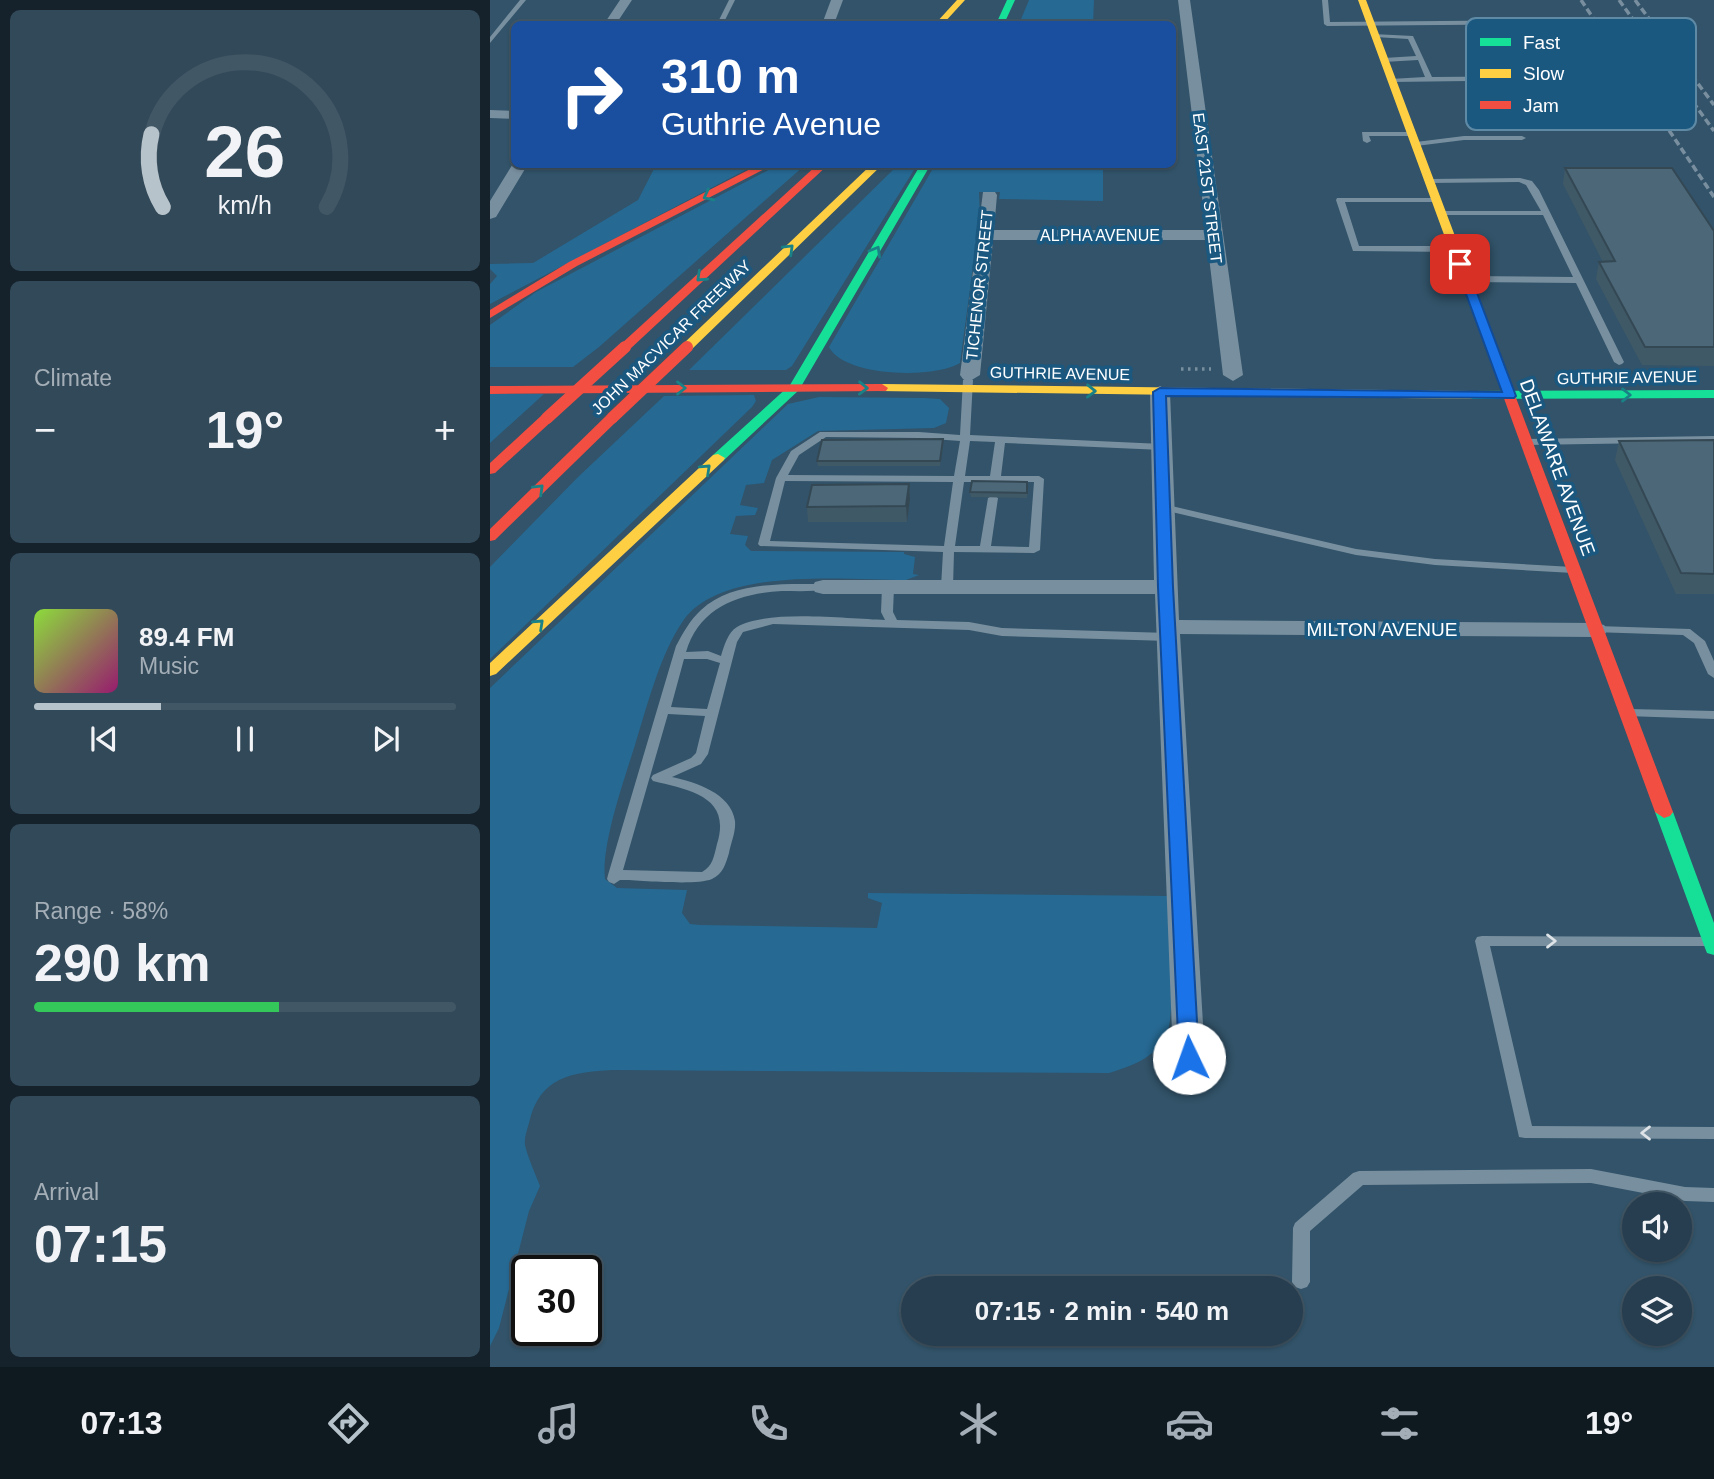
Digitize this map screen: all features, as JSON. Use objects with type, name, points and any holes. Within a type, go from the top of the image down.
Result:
[{"type":"main road","points":[[942,21],[961,0]]},
{"type":"main road","points":[[958,21],[970,0]]},
{"type":"main road","points":[[1001,21],[1011,0]]},
{"type":"main road","name":"DELAWARE AVENUE","points":[[1362,0],[1466,279],[1496,378],[1510,396],[1713,945]]},
{"type":"main road","points":[[490,315],[573,264],[761,168]]},
{"type":"main road","name":"JOHN MACVICAR FREEWAY","points":[[490,470],[820,168]]},
{"type":"main road","name":"JOHN MACVICAR FREEWAY","points":[[490,537],[874,168]]},
{"type":"main road","points":[[490,671],[800,380],[924,168]]},
{"type":"main road","name":"GUTHRIE AVENUE","points":[[545,373],[968,382],[1251,376]]},
{"type":"main road","points":[[1496,378],[1525,378]]},
{"type":"main road","name":"GUTHRIE AVENUE","points":[[490,390],[800,380]]},
{"type":"main road","name":"GUTHRIE AVENUE","points":[[968,382],[1160,392],[1510,396],[1714,394]]},
{"type":"street","points":[[612,21],[626,0]]},
{"type":"street","points":[[829,21],[837,0]]},
{"type":"street","name":"EAST 21ST STREET","points":[[1184,0],[1233,376]]},
{"type":"street","points":[[490,114],[511,114]]},
{"type":"street","points":[[490,214],[519,168]]},
{"type":"street","name":"TICHENOR STREET","points":[[968,382],[989,195]]},
{"type":"street","name":"ALPHA AVENUE","points":[[985,235],[1214,235]]},
{"type":"street","points":[[1160,392],[1166,587],[1189,1058]]},
{"type":"street","points":[[823,587],[1166,587]]},
{"type":"street","name":"MILTON AVENUE","points":[[1169,632],[1596,630]]},
{"type":"lane","points":[[490,41],[523,0]]},
{"type":"lane","points":[[722,21],[732,0]]},
{"type":"lane","points":[[1325,0],[1327,24],[1372,27],[1466,24]]},
{"type":"lane","points":[[1372,27],[1409,36],[1430,80]]},
{"type":"lane","points":[[1384,60],[1420,58]]},
{"type":"lane","points":[[1392,80],[1466,79]]},
{"type":"lane","points":[[1367,141],[1365,134],[1414,139],[1522,138]]},
{"type":"lane","points":[[1429,181],[1520,180],[1529,183],[1535,190],[1622,373]]},
{"type":"lane","points":[[1455,249],[1356,249],[1340,200],[1545,213]]},
{"type":"lane","points":[[1466,279],[1578,280]]},
{"type":"lane","points":[[947,587],[949,549],[965,438],[968,382]]},
{"type":"lane","points":[[781,478],[958,479],[994,488],[1039,479],[1034,550],[764,544],[781,478],[795,453],[824,434],[844,440],[965,438],[1162,447]]},
{"type":"lane","points":[[1527,442],[1714,439]]},
{"type":"lane","points":[[985,549],[1000,440]]},
{"type":"lane","points":[[836,478],[838,466]]},
{"type":"lane","points":[[863,478],[864,466]]},
{"type":"lane","points":[[888,478],[890,466]]},
{"type":"lane","points":[[916,466],[916,478]]},
{"type":"lane","points":[[1163,507],[1356,552],[1447,563],[1574,570]]},
{"type":"lane","points":[[651,778],[696,789],[712,798],[723,810],[728,818],[727,832],[718,868],[713,874],[703,877],[615,877],[651,778],[663,710],[680,656],[695,624],[711,606],[738,595],[776,588],[823,587]]},
{"type":"lane","points":[[888,587],[887,612],[892,623]]},
{"type":"lane","points":[[651,778],[696,761],[702,754],[711,713],[735,636],[739,630],[751,624],[772,620],[969,626],[1002,632],[1169,632]]},
{"type":"lane","points":[[1596,630],[1686,632],[1699,641],[1714,674]]},
{"type":"lane","points":[[680,656],[708,655],[726,661]]},
{"type":"lane","points":[[663,710],[711,713]]},
{"type":"lane","points":[[1627,713],[1714,715]]},
{"type":"lane","points":[[1695,897],[1714,897]]},
{"type":"lane","points":[[1713,945],[1482,940],[1525,1132],[1714,1133]]},
{"type":"lane","points":[[1301,1276],[1301,1228],[1359,1178],[1591,1177],[1685,1194],[1714,1195]]},
{"type":"shaded area","points":[[1029,0],[1094,0],[1093,21],[1020,21]]},
{"type":"shaded area","points":[[654,168],[749,168],[490,304],[490,284],[497,276],[490,269],[490,264],[533,263],[638,200]]},
{"type":"shaded area","points":[[772,168],[802,168],[573,367],[490,367],[490,325],[536,292]]},
{"type":"shaded area","points":[[895,168],[915,168],[792,366],[786,370],[689,370]]},
{"type":"shaded area","points":[[933,168],[1103,168],[1103,201],[999,199],[1000,192],[979,192],[980,215],[960,363],[931,371],[890,372],[852,364],[838,357],[829,347]]},
{"type":"shaded area","points":[[490,394],[544,394],[490,443]]},
{"type":"shaded area","points":[[754,395],[756,401],[752,407],[490,659],[490,567],[577,478],[664,396]]},
{"type":"shaded area","points":[[819,397],[925,398],[940,399],[949,408],[946,423],[934,428],[818,431],[772,460],[764,483],[746,485],[740,505],[758,508],[755,515],[736,516],[730,534],[748,536],[745,545],[751,551],[904,552],[915,557],[913,574],[919,575],[906,580],[819,578],[754,584],[725,591],[701,603],[683,621],[675,634],[655,681],[614,812],[606,849],[605,879],[617,888],[687,890],[682,913],[690,924],[700,925],[877,928],[882,903],[868,898],[868,893],[1172,896],[1172,990],[1166,1036],[1149,1056],[1109,1073],[612,1070],[584,1073],[559,1080],[541,1096],[527,1131],[525,1145],[540,1186],[529,1211],[518,1255],[511,1255],[511,1281],[499,1328],[490,1346],[490,688],[788,404]]},
{"type":"building","points":[[1565,168],[1672,168],[1714,231],[1714,347],[1645,347],[1599,262],[1615,261]]},
{"type":"building","points":[[943,439],[940,461],[817,461],[822,440]]},
{"type":"building","points":[[1714,440],[1714,574],[1681,573],[1619,441]]},
{"type":"building","points":[[972,481],[1027,482],[1027,493],[970,492]]},
{"type":"building","points":[[909,484],[906,506],[807,507],[812,485]]},
{"type":"railway","points":[[1581,0],[1593,18]]},
{"type":"railway","points":[[1619,0],[1632,18]]},
{"type":"railway","points":[[1635,0],[1649,18]]},
{"type":"railway","points":[[1696,81],[1714,105]]},
{"type":"railway","points":[[1696,106],[1714,131]]},
{"type":"railway","points":[[1669,130],[1714,197]]},
{"type":"traffic: fast","points":[[1001,21],[1011,0]]},
{"type":"traffic: fast","points":[[718,458],[795,387],[924,168]]},
{"type":"traffic: fast","points":[[1471,395],[1714,394]]},
{"type":"traffic: fast","points":[[1664,812],[1714,948]]},
{"type":"traffic: slow","points":[[942,21],[961,0]]},
{"type":"traffic: slow","points":[[1362,0],[1504,382]]},
{"type":"traffic: slow","points":[[687,347],[874,168]]},
{"type":"traffic: slow","points":[[882,388],[1471,395]]},
{"type":"traffic: slow","points":[[490,671],[718,458]]},
{"type":"traffic: jam","points":[[490,315],[573,264],[761,168]]},
{"type":"traffic: jam","points":[[625,347],[820,168]]},
{"type":"traffic: jam","points":[[547,418],[625,347]]},
{"type":"traffic: jam","points":[[612,418],[687,347]]},
{"type":"traffic: jam","points":[[1504,382],[1664,812]]},
{"type":"traffic: jam","points":[[490,390],[882,388]]},
{"type":"traffic: jam","points":[[490,470],[547,418]]},
{"type":"traffic: jam","points":[[490,537],[612,418]]},
{"type":"route","points":[[1189,1058],[1166,587],[1160,392],[1510,396],[1460,264]]}]
